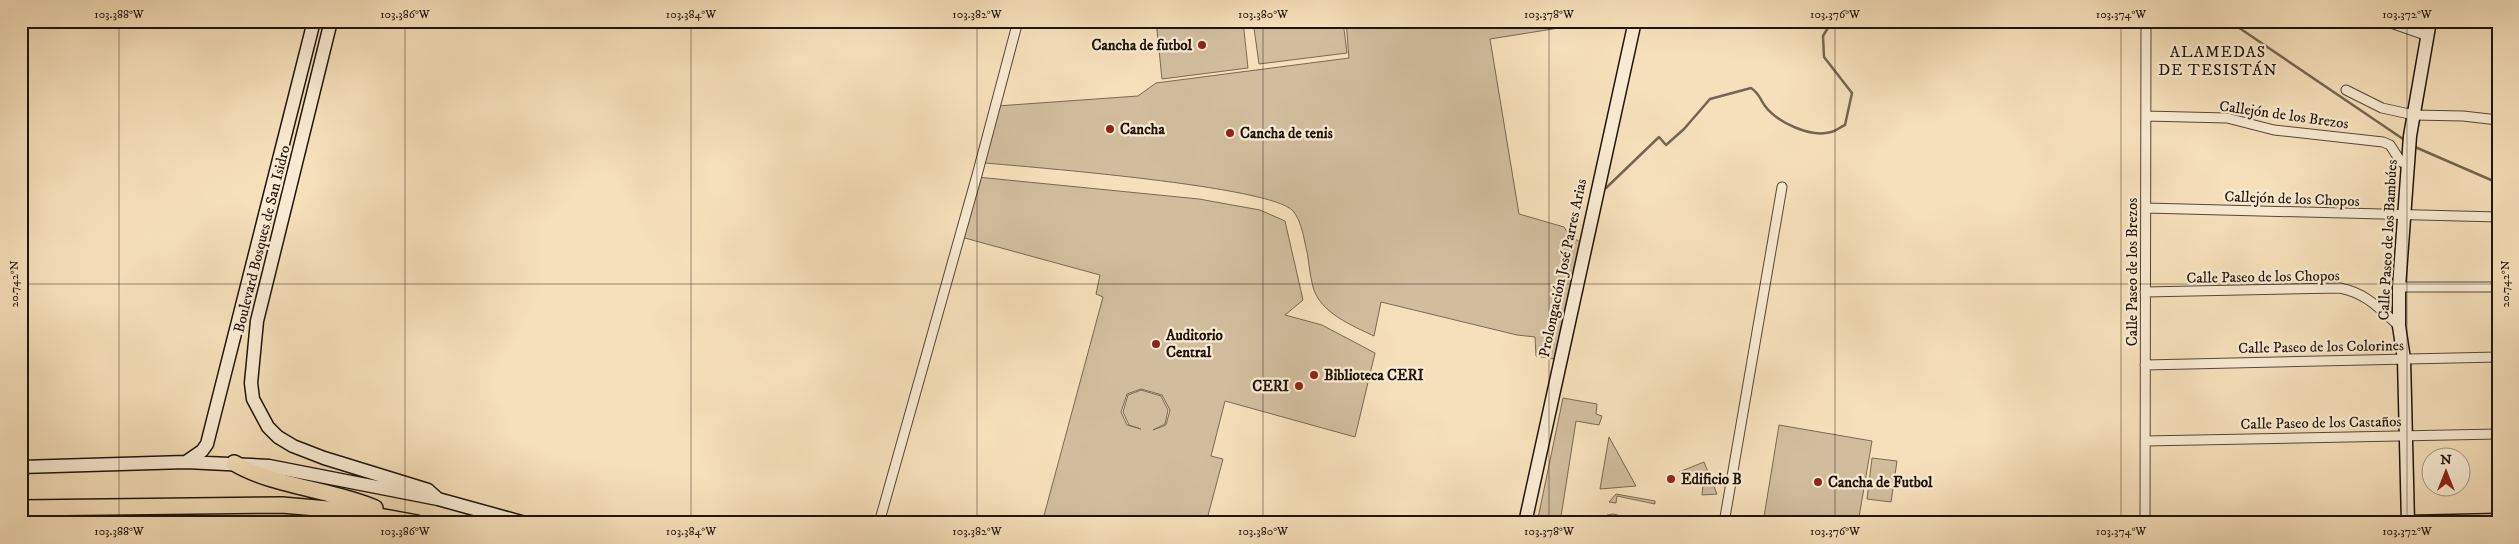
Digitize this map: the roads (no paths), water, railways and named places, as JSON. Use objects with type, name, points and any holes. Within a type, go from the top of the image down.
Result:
[{"type":"highway","points":[[234,463],[250,472],[339,496],[422,523]]},
{"type":"highway","points":[[21,508],[282,505],[351,511],[417,523]]},
{"type":"main road","name":"Boulevard Bosques de San Isidro","points":[[186,462],[202,451],[207,444],[314,21]]},
{"type":"main road","name":"Boulevard Bosques de San Isidro","points":[[331,21],[257,321],[251,382],[253,399],[268,427],[278,437],[293,446],[324,458],[428,490],[438,499]]},
{"type":"main road","name":"Prolongación José Parres Arias","points":[[1525,523],[1635,21]]},
{"type":"main road","name":"Calle Paseo de los Bambúes","points":[[2408,522],[2404,359],[2399,326],[2399,287],[2410,136],[2430,21]]},
{"type":"main road","points":[[303,67],[318,72]]},
{"type":"main road","points":[[21,467],[186,462],[269,466],[438,499],[512,521],[525,523]]},
{"type":"main road","points":[[2408,522],[2498,520]]},
{"type":"street","points":[[878,523],[977,175],[1018,21]]},
{"type":"street","name":"Calle Paseo de los Brezos","points":[[2145,523],[2146,21]]},
{"type":"street","points":[[2385,21],[2428,36]]},
{"type":"street","points":[[2346,90],[2382,108],[2414,115],[2463,116],[2498,120]]},
{"type":"street","name":"Callejón de los Brezos","points":[[2146,116],[2227,118],[2274,130],[2383,142],[2390,145],[2401,162],[2408,159]]},
{"type":"street","points":[[1724,523],[1782,187]]},
{"type":"street","name":"Callejón de los Chopos","points":[[2146,208],[2498,217]]},
{"type":"street","points":[[2399,287],[2498,287]]},
{"type":"street","name":"Calle Paseo de los Chopos","points":[[2145,292],[2340,288],[2355,291],[2367,298],[2399,326]]},
{"type":"street","name":"Calle Paseo de los Colorines","points":[[2145,365],[2498,357]]},
{"type":"street","name":"Calle Paseo de los Castaños","points":[[2145,441],[2498,434]]},
{"type":"street","points":[[2349,523],[2408,522]]},
{"type":"waterway","points":[[1606,188],[1659,137],[1666,145],[1684,129],[1710,99],[1751,88],[1777,118],[1804,131],[1823,133],[1833,131],[1845,125],[1852,93],[1824,57],[1823,36],[1832,21]]},
{"type":"waterway","points":[[2229,21],[2406,141]]},
{"type":"waterway","points":[[2415,147],[2498,183]]},
{"type":"place","name":"Cancha de futbol","points":[[1202,45]]},
{"type":"place","name":"Cancha","points":[[1110,129]]},
{"type":"place","name":"Cancha de tenis","points":[[1230,133]]},
{"type":"place","name":"Auditorio Central","points":[[1156,344]]},
{"type":"place","name":"Biblioteca CERI","points":[[1314,375]]},
{"type":"place","name":"CERI","points":[[1299,386]]},
{"type":"place","name":"Edificio B","points":[[1671,479]]},
{"type":"place","name":"Cancha de Futbol","points":[[1818,482]]},
{"type":"district","name":"ALAMEDAS DE TESISTÁN","points":[[2218,61]]}]
